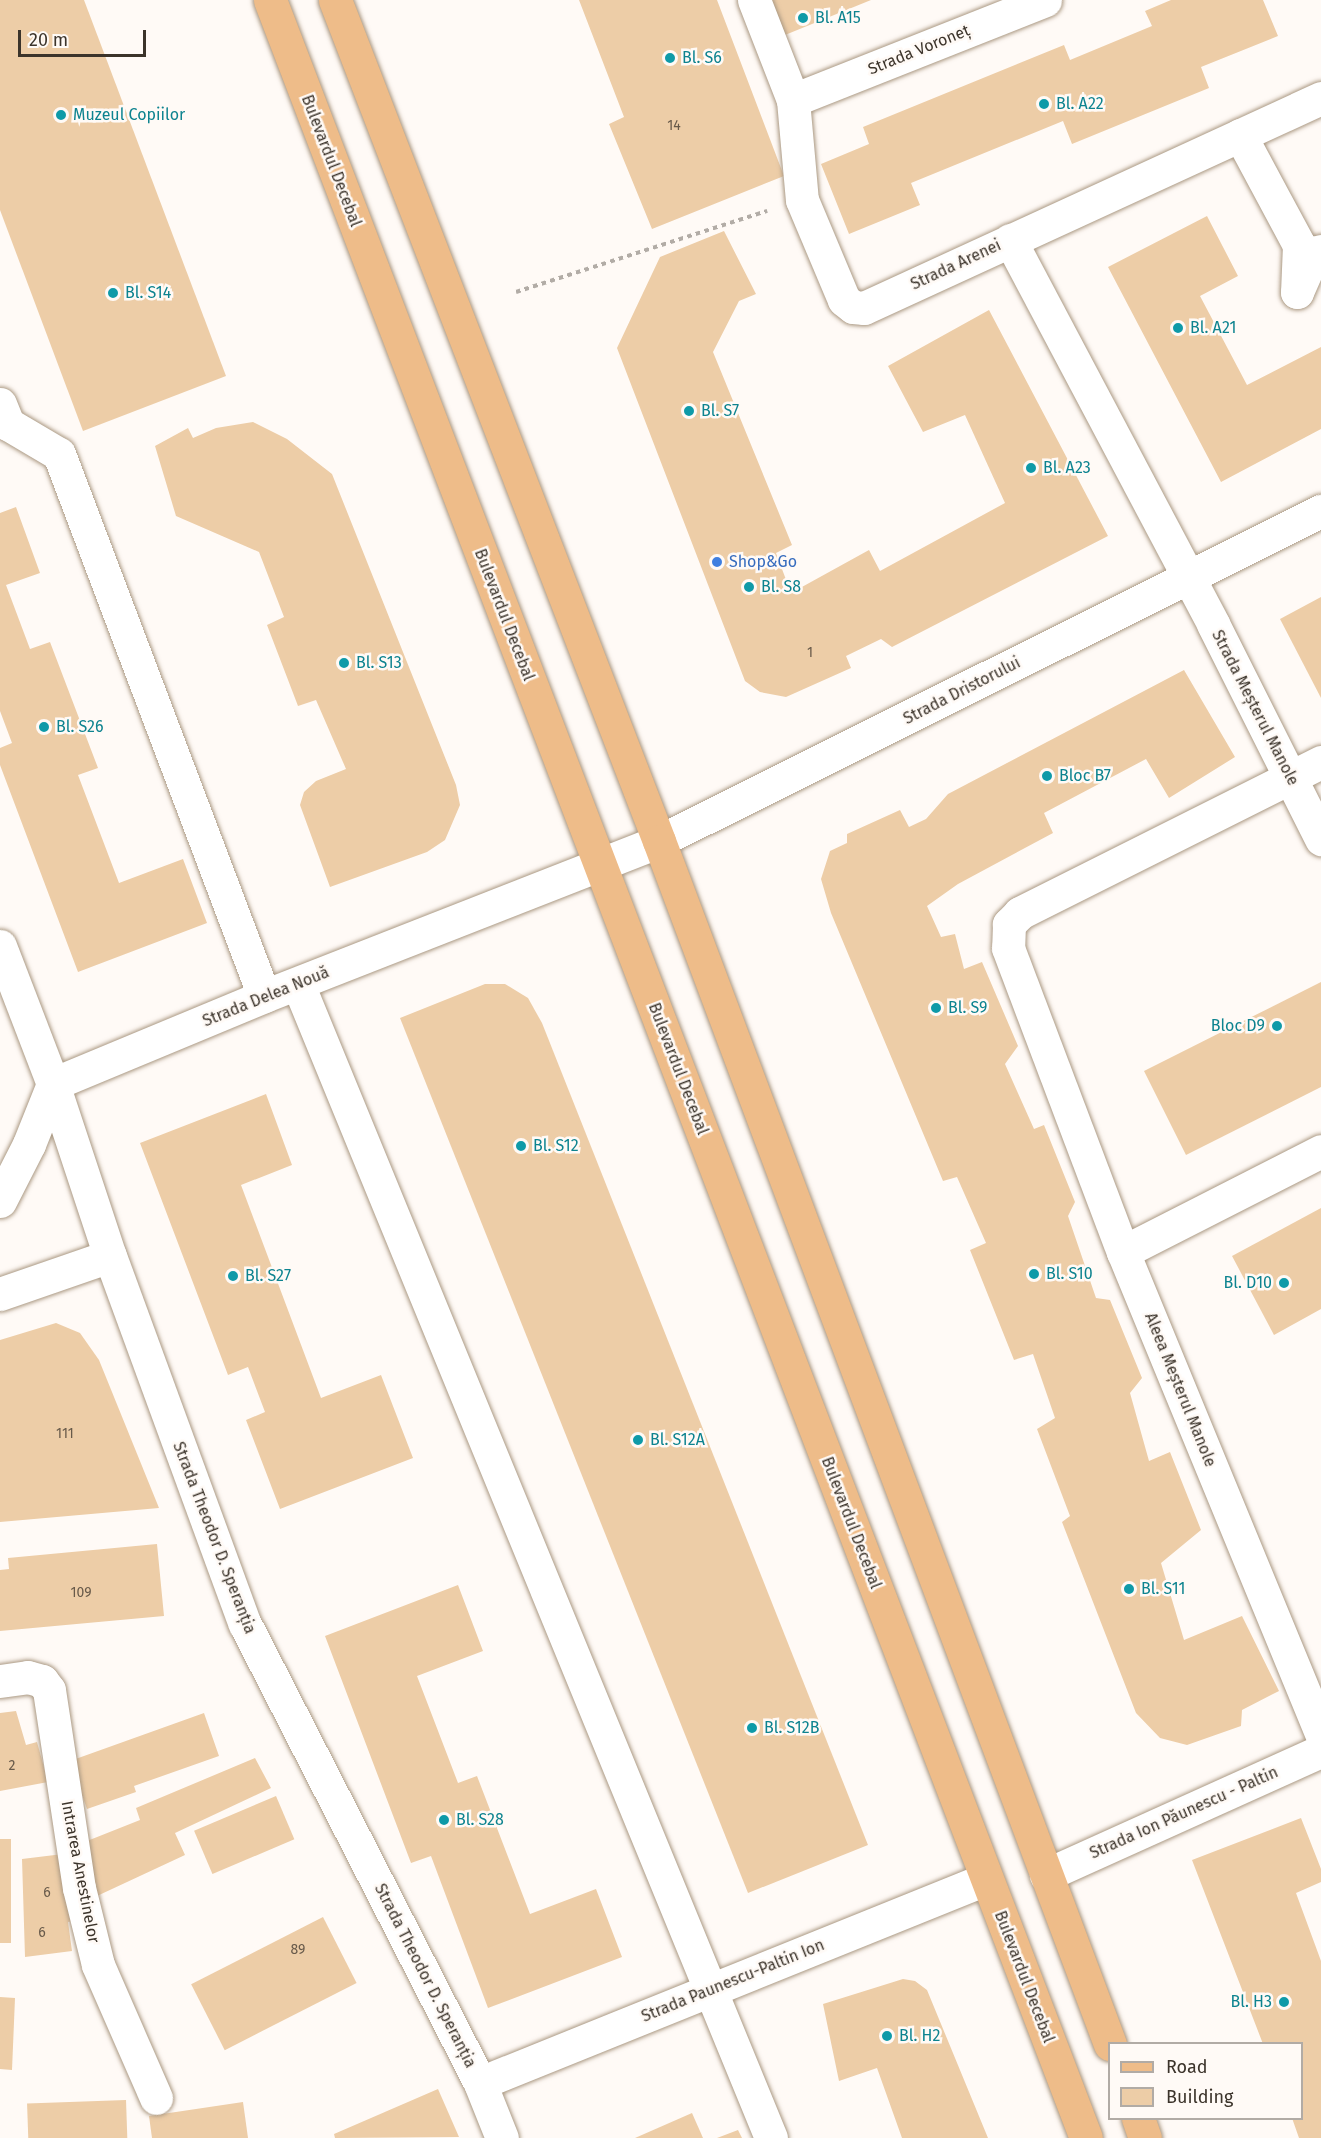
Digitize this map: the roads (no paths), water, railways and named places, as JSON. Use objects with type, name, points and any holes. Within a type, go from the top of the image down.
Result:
[{"type":"main road","name":"Bulevardul Decebal","points":[[270,0],[1086,2138]]},
{"type":"main road","points":[[335,0],[659,841],[1110,2042]]},
{"type":"main road","points":[[1139,2120],[1145,2138]]},
{"type":"street","name":"Strada Arenei","points":[[754,0],[793,100],[802,200],[844,300],[853,307],[864,308],[1010,240],[1188,577]]},
{"type":"street","name":"Strada Voroneț","points":[[793,100],[1045,0]]},
{"type":"street","points":[[1010,240],[1321,98]]},
{"type":"street","points":[[1240,135],[1299,245],[1297,292],[1314,253],[1321,251]]},
{"type":"street","points":[[3,418],[59,454],[264,996]]},
{"type":"street","name":"Strada Dristorului","points":[[600,866],[659,841],[1321,511]]},
{"type":"street","name":"Strada Meșterul Manole","points":[[1188,577],[1321,839]]},
{"type":"street","name":"Aleea Meșterul Manole","points":[[1321,762],[1020,913],[1009,924],[1008,948],[1123,1252],[1321,1733]]},
{"type":"street","name":"Strada Delea Nouă","points":[[53,1084],[264,996],[600,866]]},
{"type":"street","name":"Strada Theodor D. Speranția","points":[[0,946],[53,1084],[110,1256],[245,1624],[480,2084],[502,2138]]},
{"type":"street","points":[[298,984],[771,2138]]},
{"type":"street","points":[[0,1201],[29,1144],[53,1084]]},
{"type":"street","points":[[1123,1252],[1321,1152]]},
{"type":"street","points":[[0,1294],[110,1256]]},
{"type":"street","name":"Intrarea Anestinelor","points":[[0,1682],[28,1677],[42,1681],[49,1690],[79,1888],[98,1965],[156,2098]]},
{"type":"street","name":"Strada Ion Păunescu - Paltin","points":[[1046,1875],[1321,1750]]},
{"type":"street","name":"Strada Paunescu-Paltin Ion","points":[[480,2084],[986,1879]]},
{"type":"place","name":"Bl. A15","points":[[803,18]]},
{"type":"place","name":"Bl. S6","points":[[670,58]]},
{"type":"place","name":"Bl. A22","points":[[1044,104]]},
{"type":"place","name":"Muzeul Copiilor","points":[[61,115]]},
{"type":"place","name":"Bl. S14","points":[[113,293]]},
{"type":"place","name":"Bl. A21","points":[[1178,328]]},
{"type":"place","name":"Bl. S7","points":[[689,411]]},
{"type":"place","name":"Bl. A23","points":[[1031,468]]},
{"type":"place","name":"Shop&Go","points":[[717,562]]},
{"type":"place","name":"Bl. S8","points":[[749,587]]},
{"type":"place","name":"Bl. S13","points":[[344,663]]},
{"type":"place","name":"Bl. S26","points":[[44,727]]},
{"type":"place","name":"Bloc B7","points":[[1047,776]]},
{"type":"place","name":"Bl. S9","points":[[936,1008]]},
{"type":"place","name":"Bloc D9","points":[[1277,1026]]},
{"type":"place","name":"Bl. S12","points":[[521,1146]]},
{"type":"place","name":"Bl. S10","points":[[1034,1274]]},
{"type":"place","name":"Bl. S27","points":[[233,1276]]},
{"type":"place","name":"Bl. D10","points":[[1284,1283]]},
{"type":"place","name":"Bl. S12A","points":[[638,1440]]},
{"type":"place","name":"Bl. S11","points":[[1129,1589]]},
{"type":"place","name":"Bl. S12B","points":[[752,1728]]},
{"type":"place","name":"Bl. S28","points":[[444,1820]]},
{"type":"place","name":"Bl. H3","points":[[1284,2002]]},
{"type":"place","name":"Bl. H2","points":[[887,2036]]}]
